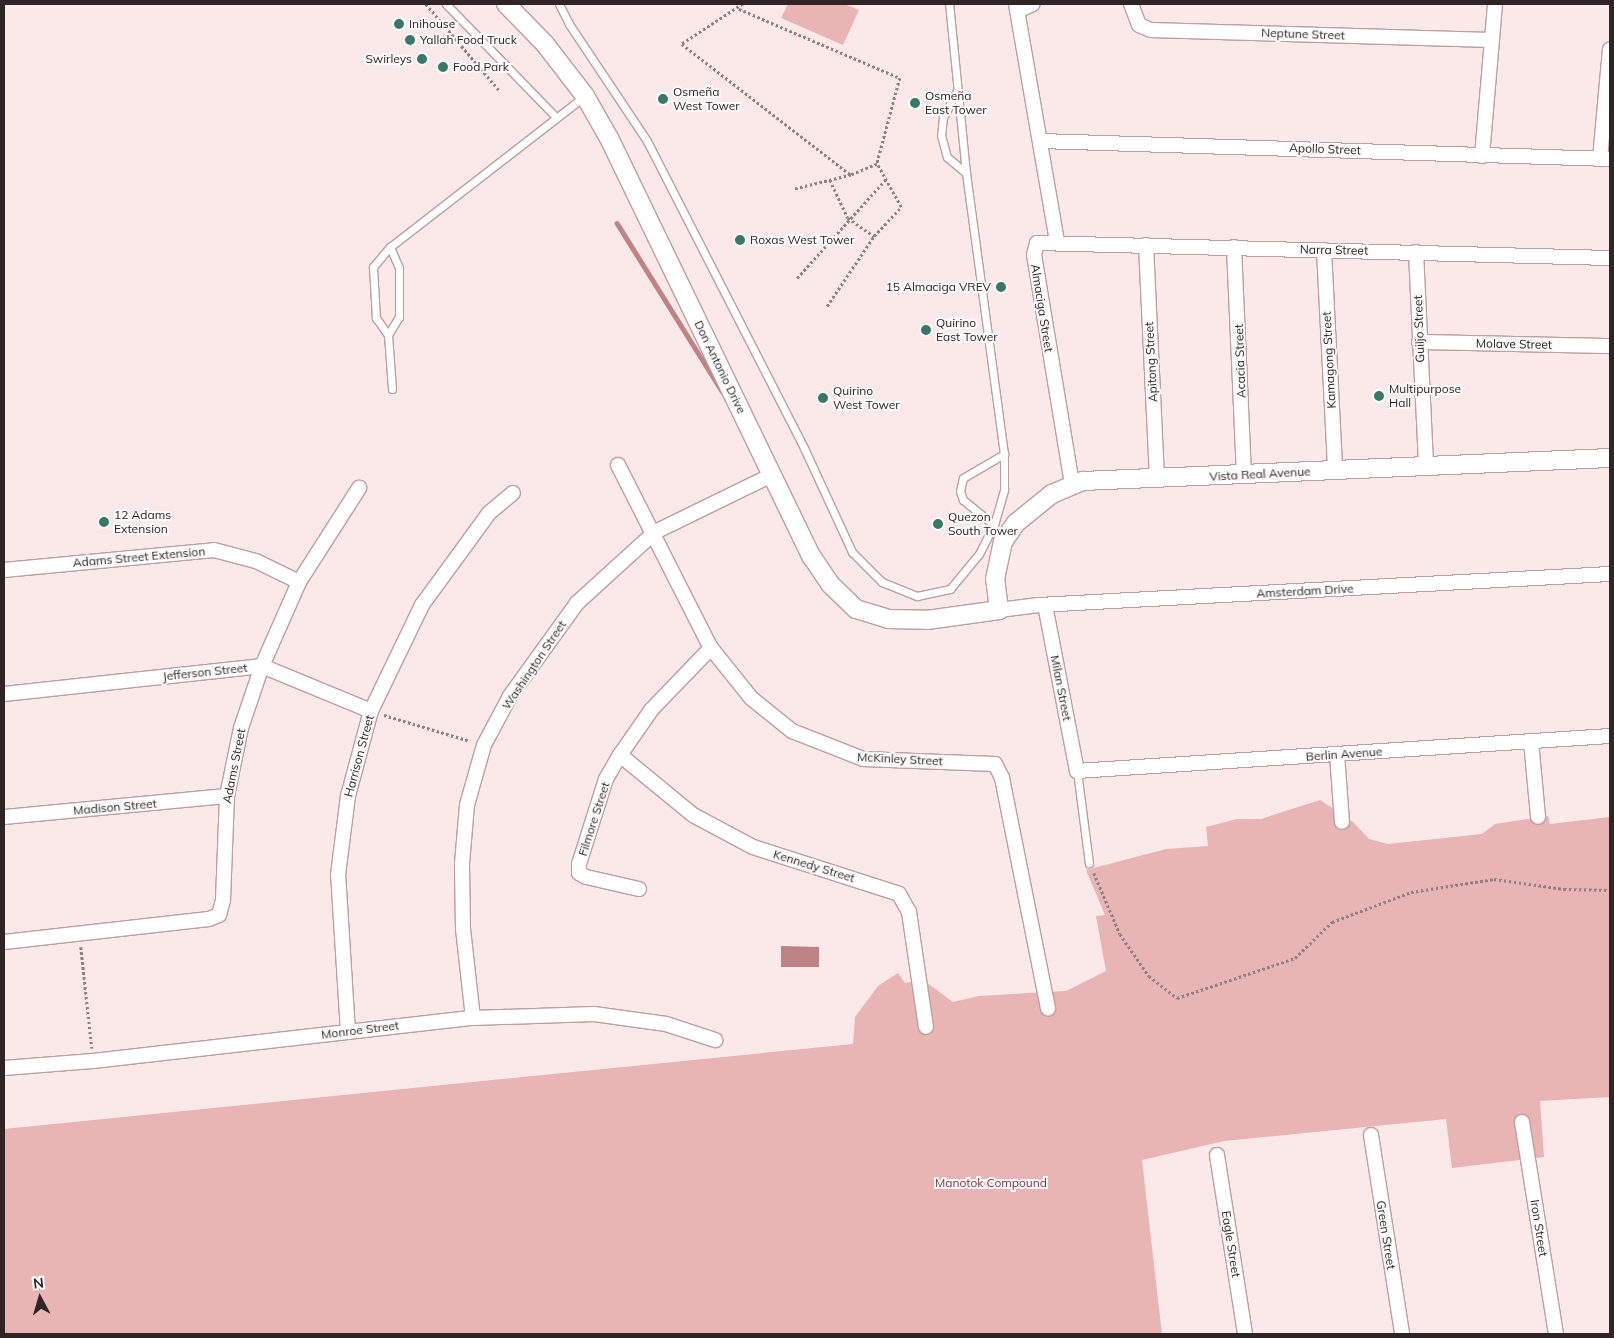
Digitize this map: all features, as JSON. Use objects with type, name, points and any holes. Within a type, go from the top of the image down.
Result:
[{"type":"street","points":[[1033,4],[1016,7],[1057,241]]},
{"type":"street","name":"Neptune Street","points":[[1131,4],[1139,25],[1151,30],[1491,40]]},
{"type":"street","points":[[1482,156],[1495,4]]},
{"type":"street","name":"Don Antonio Drive","points":[[512,6],[545,44],[585,96],[609,138],[812,557],[830,584],[856,609],[888,619],[927,620],[999,610]]},
{"type":"street","points":[[1605,159],[1610,49]]},
{"type":"street","name":"Apollo Street","points":[[1040,141],[1305,147],[1482,156],[1605,159]]},
{"type":"street","name":"Narra Street","points":[[1057,241],[1610,258]]},
{"type":"street","name":"Almaciga Street","points":[[1057,241],[1037,243],[1034,255],[1072,484]]},
{"type":"street","name":"Apitong Street","points":[[1146,245],[1157,479]]},
{"type":"street","name":"Acacia Street","points":[[1234,247],[1244,475]]},
{"type":"street","name":"Kamagong Street","points":[[1324,250],[1335,469]]},
{"type":"street","name":"Guiljo Street","points":[[1416,252],[1426,465]]},
{"type":"street","name":"Molave Street","points":[[1419,342],[1610,346]]},
{"type":"street","name":"Vista Real Avenue","points":[[999,610],[994,579],[1003,542],[1019,518],[1072,484],[1335,469],[1610,458]]},
{"type":"street","name":"McKinley Street","points":[[618,465],[654,532],[711,648],[751,698],[792,731],[850,756],[995,764],[1002,778],[1048,1008]]},
{"type":"street","name":"Washington Street","points":[[473,1018],[463,930],[462,864],[467,805],[484,745],[510,696],[577,603],[654,532],[772,475]]},
{"type":"street","name":"Adams Street","points":[[4,942],[80,935],[209,919],[219,915],[223,900],[226,796],[241,728],[262,666],[299,582],[359,488]]},
{"type":"street","name":"Harrison Street","points":[[348,1032],[338,875],[348,796],[371,711],[422,605],[489,513],[513,493]]},
{"type":"street","name":"Adams Street Extension","points":[[4,570],[214,550],[256,561],[299,582]]},
{"type":"street","name":"Amsterdam Drive","points":[[999,610],[1045,605],[1610,574]]},
{"type":"street","name":"Milan Street","points":[[1045,605],[1077,771]]},
{"type":"street","name":"Filmore Street","points":[[639,889],[579,873],[579,864],[606,779],[620,755],[652,709],[711,648]]},
{"type":"street","name":"Jefferson Street","points":[[4,694],[262,666],[371,711]]},
{"type":"street","name":"Berlin Avenue","points":[[1077,771],[1610,736]]},
{"type":"street","points":[[1531,741],[1538,817]]},
{"type":"street","points":[[1337,754],[1342,822]]},
{"type":"street","name":"Kennedy Street","points":[[620,755],[694,815],[754,847],[899,894],[909,912],[926,1027]]},
{"type":"street","name":"Madison Street","points":[[4,817],[226,796]]},
{"type":"street","name":"Monroe Street","points":[[4,1068],[93,1061],[473,1018],[594,1014],[666,1024],[715,1040]]},
{"type":"street","name":"Iron Street","points":[[1522,1122],[1556,1334]]},
{"type":"street","name":"Green Street","points":[[1371,1135],[1402,1334]]},
{"type":"street","name":"Eagle Street","points":[[1217,1155],[1245,1334]]},
{"type":"lane","points":[[446,4],[555,116]]},
{"type":"lane","points":[[559,4],[569,24],[647,141],[804,448],[852,552],[882,582],[917,596],[950,589],[979,554],[994,525],[1004,489],[1004,454],[966,173],[949,4]]},
{"type":"lane","points":[[958,90],[943,117],[941,135],[947,157],[966,173]]},
{"type":"lane","points":[[392,389],[388,335],[376,318],[374,267],[390,247],[555,116],[585,96]]},
{"type":"lane","points":[[388,335],[399,317],[399,268],[390,247]]},
{"type":"lane","points":[[994,525],[963,500],[960,491],[963,478],[1004,454]]},
{"type":"lane","points":[[1077,771],[1090,863]]},
{"type":"path","points":[[426,4],[499,90]]},
{"type":"path","points":[[743,4],[682,44],[851,175]]},
{"type":"path","points":[[739,8],[900,78],[877,164],[901,207],[874,236],[827,306]]},
{"type":"path","points":[[795,189],[851,175],[877,164]]},
{"type":"path","points":[[797,278],[848,218],[886,179]]},
{"type":"path","points":[[830,180],[848,218],[874,236]]},
{"type":"path","points":[[371,711],[484,745]]},
{"type":"path","points":[[1090,863],[1120,934],[1150,976],[1177,998],[1295,958],[1332,922],[1411,892],[1494,879],[1564,889],[1610,890]]},
{"type":"path","points":[[80,935],[93,1061]]},
{"type":"green space","points":[[788,4],[844,4],[859,10],[843,45],[781,18]]},
{"type":"green space","name":"Manotok Compound","points":[[1320,800],[1352,821],[1369,839],[1388,844],[1482,834],[1495,824],[1548,816],[1550,824],[1610,817],[1610,1097],[1540,1101],[1544,1157],[1452,1168],[1446,1119],[1224,1141],[1142,1160],[1162,1334],[4,1334],[4,1129],[853,1044],[855,1017],[878,986],[898,973],[905,983],[923,980],[953,1002],[979,996],[1066,991],[1106,971],[1096,916],[1105,915],[1086,870],[1166,849],[1208,846],[1206,827],[1237,819],[1261,819]]},
{"type":"shaded area","points":[[781,946],[819,947],[819,967],[781,967]]},
{"type":"waterway","points":[[617,223],[722,391]]},
{"type":"place","name":"Inihouse","points":[[399,24]]},
{"type":"place","name":"Yallah Food Truck","points":[[410,40]]},
{"type":"place","name":"Swirleys","points":[[422,59]]},
{"type":"place","name":"Food Park","points":[[443,67]]},
{"type":"place","name":"Osmeña West Tower","points":[[663,99]]},
{"type":"place","name":"Osmeña East Tower","points":[[915,103]]},
{"type":"place","name":"Roxas West Tower","points":[[740,240]]},
{"type":"place","name":"15 Almaciga VREV","points":[[1001,287]]},
{"type":"place","name":"Quirino East Tower","points":[[926,330]]},
{"type":"place","name":"Multipurpose Hall","points":[[1379,396]]},
{"type":"place","name":"Quirino West Tower","points":[[823,398]]},
{"type":"place","name":"12 Adams Extension","points":[[104,522]]},
{"type":"place","name":"Quezon South Tower","points":[[938,524]]}]
